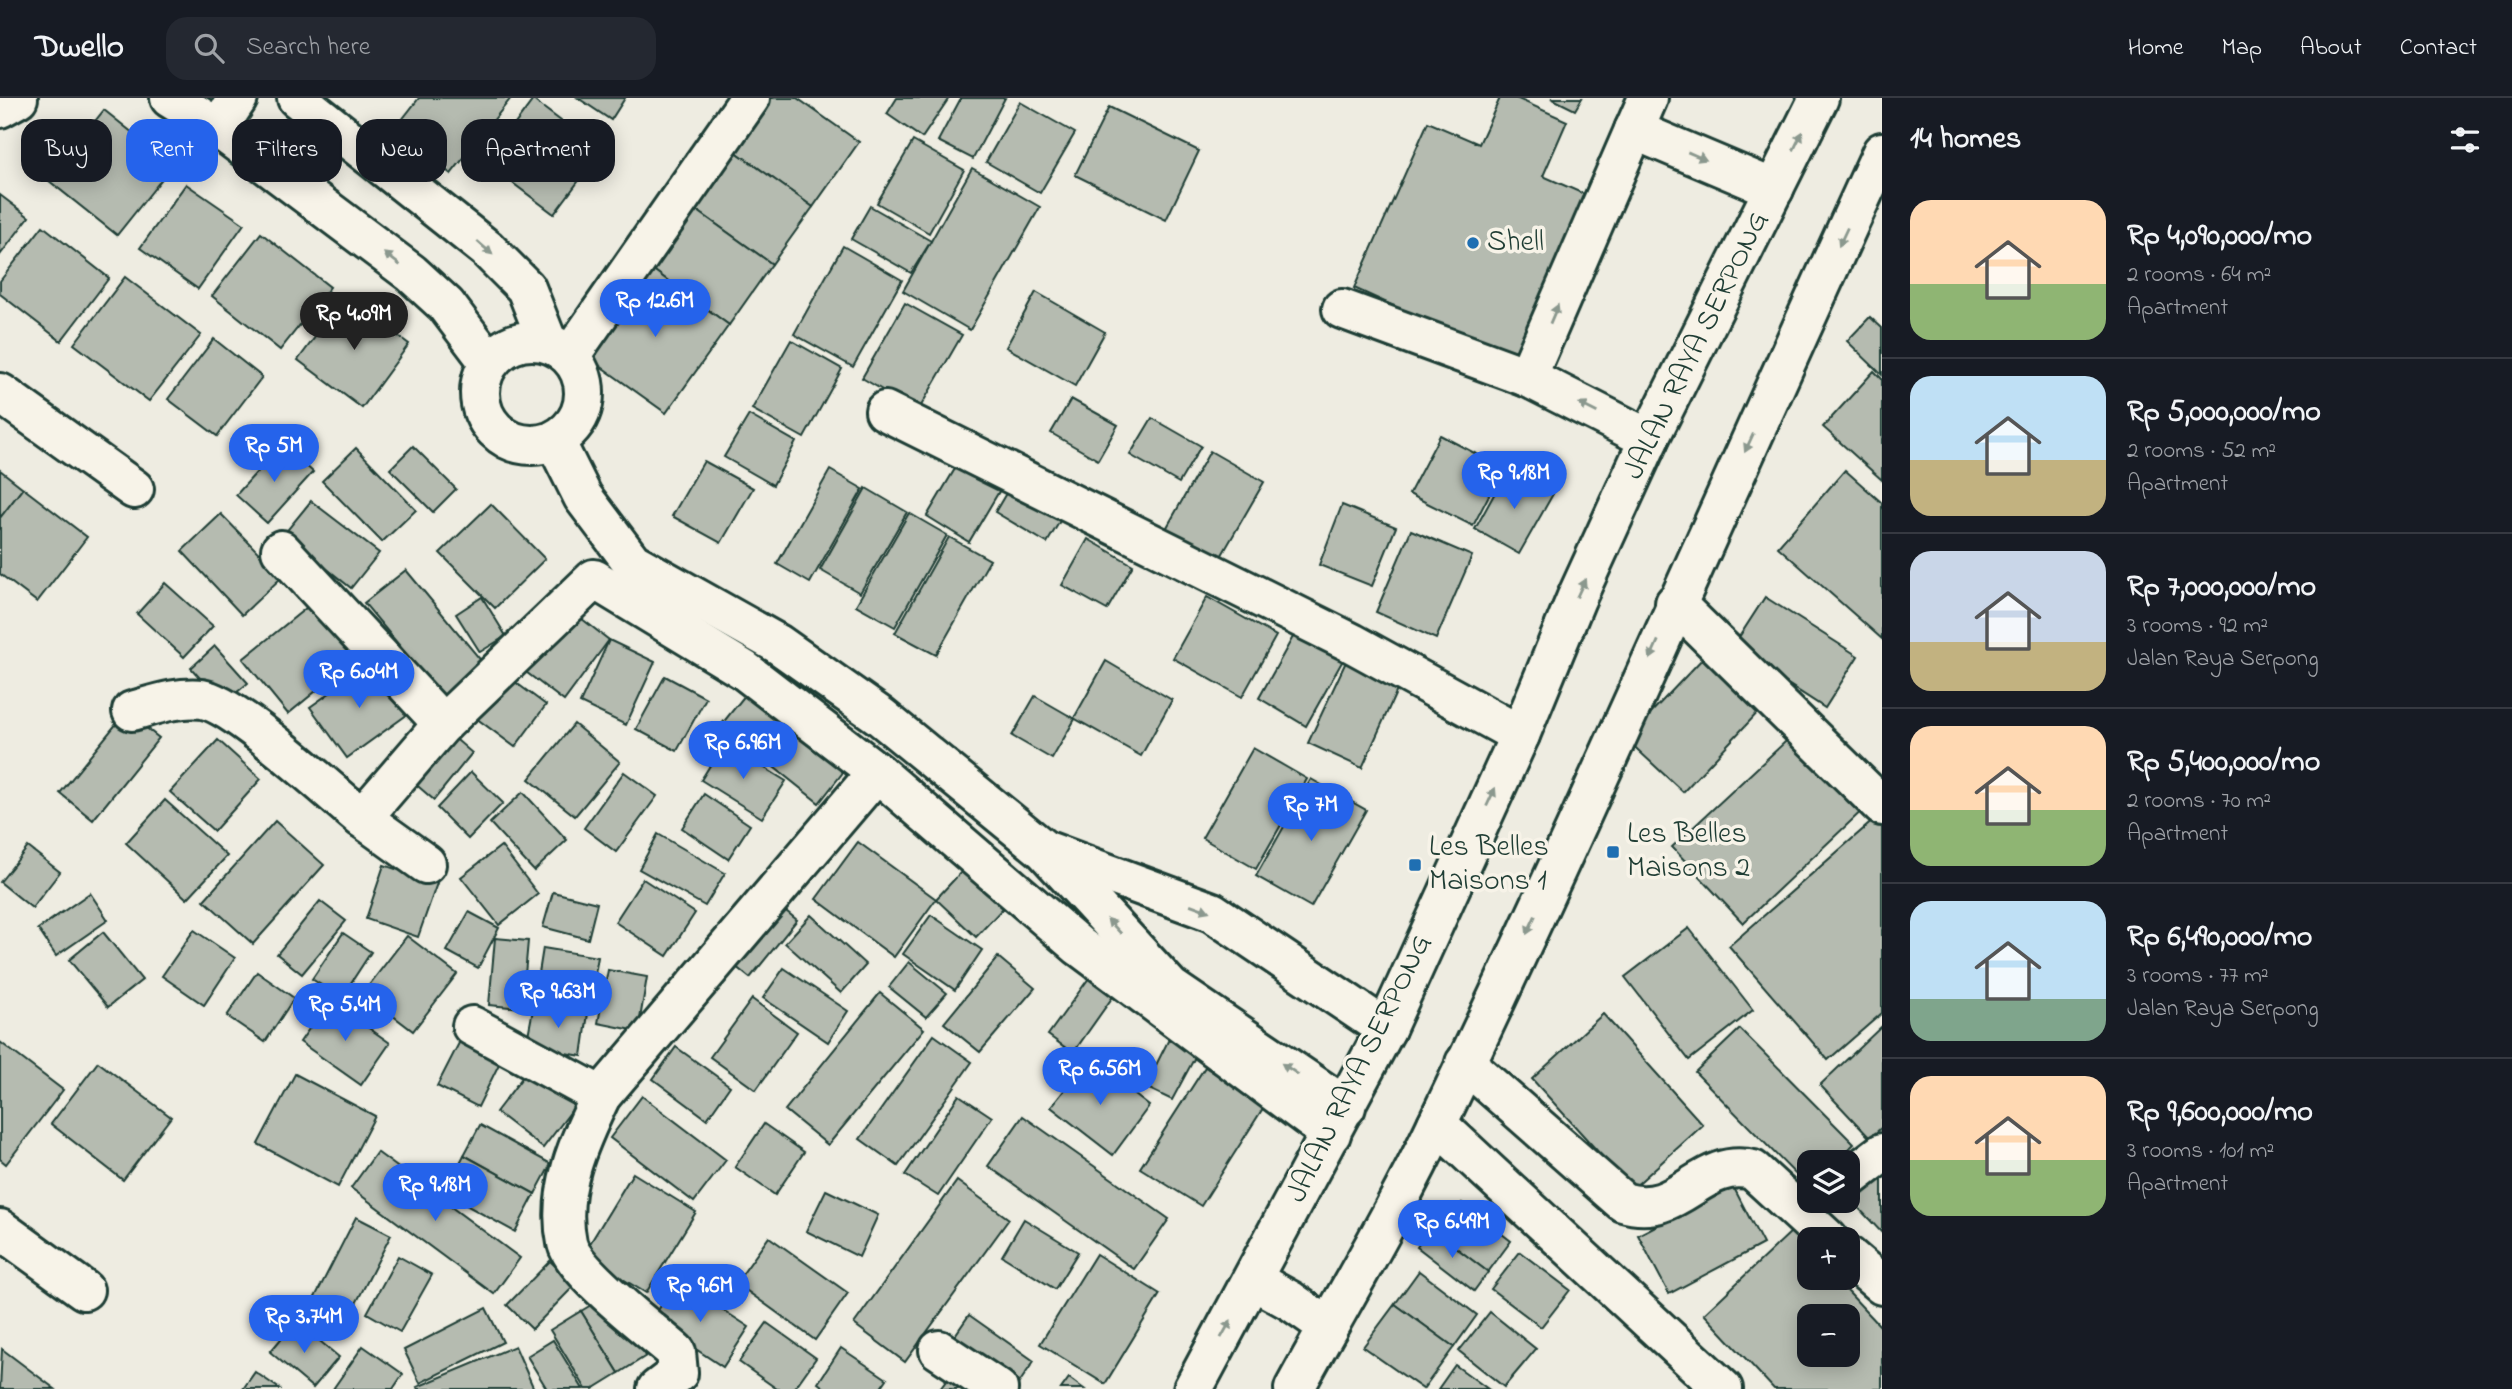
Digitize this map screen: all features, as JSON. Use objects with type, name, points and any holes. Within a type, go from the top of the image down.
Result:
[{"type":"street","points":[[0,108],[18,98]]},
{"type":"street","points":[[170,98],[228,113],[446,305],[489,362]]},
{"type":"street","points":[[297,98],[487,249],[526,288],[558,349],[583,378],[583,400],[574,425],[555,441],[533,446],[510,441],[492,427],[481,407],[480,384],[489,362],[515,342],[558,349]]},
{"type":"street","points":[[558,349],[750,98]]},
{"type":"street","name":"JALAN RAYA SERPONG","points":[[1193,1389],[1386,1029],[1520,735],[1576,599],[1649,439],[1819,98]]},
{"type":"street","points":[[1527,377],[1641,114],[1774,189]]},
{"type":"street","points":[[1294,1389],[1437,1125],[1595,789],[1675,603],[1873,193],[1882,152]]},
{"type":"street","points":[[1342,310],[1527,377],[1649,439]]},
{"type":"street","points":[[0,393],[134,489]]},
{"type":"street","points":[[885,411],[1352,643],[1520,735]]},
{"type":"street","points":[[555,441],[583,497],[632,562],[778,644],[880,716],[1044,850],[1171,988],[1338,1121]]},
{"type":"street","points":[[281,550],[443,724]]},
{"type":"street","points":[[362,818],[443,724],[594,579],[744,670],[877,772],[1079,946],[1338,1121]]},
{"type":"street","points":[[1675,603],[1882,806]]},
{"type":"street","points":[[132,711],[170,701],[203,699],[254,728],[362,818],[426,864]]},
{"type":"street","points":[[657,1389],[678,1373],[676,1352],[593,1279],[567,1245],[566,1194],[572,1156],[601,1096],[877,772]]},
{"type":"street","points":[[1044,850],[1212,912],[1386,1029]]},
{"type":"street","points":[[472,1026],[601,1096]]},
{"type":"street","points":[[1465,1063],[1623,1202],[1641,1208],[1664,1204],[1711,1174],[1744,1168],[1752,1170],[1816,1218]]},
{"type":"street","points":[[1437,1125],[1723,1389]]},
{"type":"street","points":[[1860,1170],[1882,1153]]},
{"type":"street","points":[[0,1229],[84,1290]]},
{"type":"street","points":[[1860,1266],[1882,1285]]},
{"type":"street","points":[[1253,1280],[1291,1301],[1328,1327]]},
{"type":"street","points":[[939,1350],[998,1389]]},
{"type":"building","points":[[419,98],[511,98],[494,119],[461,119],[461,161],[451,174],[447,171],[447,119],[403,119]]},
{"type":"building","points":[[578,98],[625,98],[610,119]]},
{"type":"building","points":[[763,98],[797,98],[859,142],[813,207],[729,147]]},
{"type":"building","points":[[897,98],[949,98],[922,138],[887,114]]},
{"type":"building","points":[[961,98],[1005,98],[973,159],[938,141]]},
{"type":"building","name":"Shell","points":[[1500,98],[1516,98],[1567,121],[1543,176],[1593,198],[1519,363],[1354,288],[1428,122],[1479,144]]},
{"type":"building","points":[[1551,98],[1582,98],[1575,110]]},
{"type":"building","points":[[533,100],[558,119],[519,119]]},
{"type":"building","points":[[1020,102],[1075,133],[1040,193],[986,162]]},
{"type":"building","points":[[1109,107],[1199,151],[1166,220],[1075,175]]},
{"type":"building","points":[[104,110],[126,128],[126,182],[159,182],[117,235],[51,182],[112,182],[112,119],[97,119]]},
{"type":"building","points":[[913,141],[964,170],[929,233],[877,203]]},
{"type":"building","points":[[729,147],[813,207],[772,264],[688,204]]},
{"type":"building","points":[[972,168],[1040,207],[970,330],[903,291]]},
{"type":"building","points":[[511,182],[578,182],[554,214]]},
{"type":"building","points":[[186,184],[244,224],[198,289],[140,248]]},
{"type":"building","points":[[0,195],[29,217],[0,255]]},
{"type":"building","points":[[688,204],[772,264],[729,325],[645,264]]},
{"type":"building","points":[[870,206],[931,241],[911,273],[851,239]]},
{"type":"building","points":[[43,226],[109,278],[61,341],[0,294],[0,281]]},
{"type":"building","points":[[261,233],[330,287],[280,350],[212,296]]},
{"type":"building","points":[[843,246],[902,280],[853,367],[794,334]]},
{"type":"building","points":[[645,264],[729,325],[666,413],[582,353]]},
{"type":"building","points":[[125,277],[201,335],[149,401],[74,344]]},
{"type":"building","points":[[1036,292],[1105,332],[1075,386],[1006,347]]},
{"type":"building","points":[[345,297],[409,344],[362,408],[298,360]]},
{"type":"building","points":[[905,303],[962,335],[918,411],[862,378]]},
{"type":"building","points":[[1870,317],[1882,328],[1882,375],[1847,341]]},
{"type":"building","points":[[214,339],[262,377],[217,436],[168,399]]},
{"type":"building","points":[[791,340],[842,369],[804,438],[752,409]]},
{"type":"building","points":[[1874,371],[1882,379],[1882,480],[1823,427]]},
{"type":"building","points":[[1071,399],[1118,425],[1098,460],[1051,433]]},
{"type":"building","points":[[749,415],[796,442],[773,485],[724,457]]},
{"type":"building","points":[[1152,418],[1201,446],[1179,483],[1130,455]]},
{"type":"building","points":[[1440,435],[1503,468],[1473,526],[1409,494]]},
{"type":"building","points":[[282,444],[313,472],[267,523],[236,495]]},
{"type":"building","points":[[413,446],[456,489],[433,512],[390,469]]},
{"type":"building","points":[[356,448],[416,510],[382,542],[322,481]]},
{"type":"building","points":[[1210,451],[1264,482],[1215,567],[1162,536]]},
{"type":"building","points":[[965,452],[1007,478],[969,542],[927,516]]},
{"type":"building","points":[[704,461],[753,488],[721,543],[672,516]]},
{"type":"building","points":[[1508,469],[1553,494],[1519,554],[1475,529]]},
{"type":"building","points":[[0,470],[23,488],[0,518]]},
{"type":"building","points":[[830,470],[863,489],[810,583],[777,564]]},
{"type":"building","points":[[1845,470],[1882,503],[1882,639],[1778,547]]},
{"type":"building","points":[[1012,483],[1064,514],[1047,543],[995,512]]},
{"type":"building","points":[[23,488],[87,537],[37,602],[0,574],[0,518]]},
{"type":"building","points":[[866,488],[907,512],[860,593],[820,570]]},
{"type":"building","points":[[311,501],[379,553],[351,588],[284,534]]},
{"type":"building","points":[[491,504],[545,559],[495,608],[440,553]]},
{"type":"building","points":[[1342,505],[1396,527],[1372,586],[1319,565]]},
{"type":"building","points":[[909,513],[947,535],[895,627],[856,605]]},
{"type":"building","points":[[221,514],[282,577],[242,615],[182,551]]},
{"type":"building","points":[[1411,530],[1472,556],[1436,639],[1376,612]]},
{"type":"building","points":[[949,537],[990,560],[936,655],[895,633]]},
{"type":"building","points":[[1088,539],[1133,565],[1107,610],[1062,585]]},
{"type":"building","points":[[406,570],[484,664],[443,698],[364,603]]},
{"type":"building","points":[[165,583],[213,626],[184,657],[137,614]]},
{"type":"building","points":[[482,597],[506,636],[480,652],[456,614]]},
{"type":"building","points":[[1207,597],[1276,636],[1242,697],[1173,658]]},
{"type":"building","points":[[1765,597],[1858,656],[1825,708],[1732,648]]},
{"type":"building","points":[[316,600],[361,654],[288,714],[243,659]]},
{"type":"building","points":[[568,608],[609,640],[564,701],[522,669]]},
{"type":"building","points":[[1299,626],[1347,653],[1306,726],[1259,698]]},
{"type":"building","points":[[609,640],[655,662],[626,725],[580,703]]},
{"type":"building","points":[[215,646],[248,683],[223,704],[191,668]]},
{"type":"building","points":[[1350,653],[1403,677],[1362,768],[1308,743]]},
{"type":"building","points":[[1706,655],[1762,708],[1683,792],[1626,739]]},
{"type":"building","points":[[1106,661],[1172,700],[1141,756],[1074,718]]},
{"type":"building","points":[[372,663],[408,714],[347,758],[310,707]]},
{"type":"building","points":[[503,673],[546,705],[515,747],[472,715]]},
{"type":"building","points":[[665,676],[706,698],[677,751],[636,729]]},
{"type":"building","points":[[750,689],[848,766],[819,803],[721,725]]},
{"type":"building","points":[[1035,696],[1075,719],[1052,759],[1012,736]]},
{"type":"building","points":[[126,712],[159,738],[93,820],[60,793]]},
{"type":"building","points":[[574,724],[620,762],[575,816],[529,779]]},
{"type":"building","points":[[443,728],[472,753],[434,800],[405,775]]},
{"type":"building","points":[[1798,730],[1868,805],[1743,923],[1672,847]]},
{"type":"building","points":[[218,740],[261,779],[214,831],[170,792]]},
{"type":"building","points":[[724,743],[786,781],[762,818],[701,780]]},
{"type":"building","points":[[1253,748],[1307,779],[1256,869],[1202,838]]},
{"type":"building","points":[[471,772],[503,803],[468,839],[437,808]]},
{"type":"building","points":[[624,772],[657,796],[616,852],[584,828]]},
{"type":"building","points":[[1311,779],[1366,810],[1311,907],[1256,876]]},
{"type":"building","points":[[523,792],[567,840],[534,871],[490,823]]},
{"type":"building","points":[[704,794],[750,825],[728,859],[682,828]]},
{"type":"building","points":[[165,800],[227,856],[187,899],[126,843]]},
{"type":"building","points":[[1875,819],[1882,827],[1882,1013],[1828,1060],[1729,946]]},
{"type":"building","points":[[275,821],[324,865],[253,944],[204,900]]},
{"type":"building","points":[[658,834],[725,873],[705,906],[639,869]]},
{"type":"building","points":[[858,842],[936,899],[894,957],[816,899]]},
{"type":"building","points":[[501,846],[538,894],[499,925],[461,877]]},
{"type":"building","points":[[28,847],[60,872],[32,908],[0,882]]},
{"type":"building","points":[[384,865],[437,883],[418,937],[366,919]]},
{"type":"building","points":[[963,870],[1004,907],[976,937],[936,899]]},
{"type":"building","points":[[643,879],[695,913],[667,956],[615,922]]},
{"type":"building","points":[[553,892],[597,903],[588,939],[543,927]]},
{"type":"building","points":[[90,893],[108,920],[56,956],[38,929]]},
{"type":"building","points":[[320,901],[346,921],[302,974],[277,954]]},
{"type":"building","points":[[776,903],[797,920],[750,978],[730,962]]},
{"type":"building","points":[[469,912],[499,928],[478,968],[447,951]]},
{"type":"building","points":[[811,915],[866,965],[841,993],[785,943]]},
{"type":"building","points":[[931,915],[982,950],[955,990],[903,954]]},
{"type":"building","points":[[1689,928],[1753,1010],[1689,1060],[1625,977]]},
{"type":"building","points":[[194,930],[235,958],[204,1005],[162,976]]},
{"type":"building","points":[[103,932],[142,980],[108,1007],[69,960]]},
{"type":"building","points":[[343,933],[371,952],[341,998],[312,979]]},
{"type":"building","points":[[407,936],[457,974],[413,1031],[363,993]]},
{"type":"building","points":[[495,938],[528,941],[522,1008],[489,1005]]},
{"type":"building","points":[[543,948],[598,957],[588,1013],[534,1004]]},
{"type":"building","points":[[998,957],[1035,988],[980,1052],[944,1023]]},
{"type":"building","points":[[909,962],[947,993],[926,1017],[889,987]]},
{"type":"building","points":[[784,968],[848,1011],[828,1042],[763,998]]},
{"type":"building","points":[[608,970],[647,977],[638,1031],[598,1023]]},
{"type":"building","points":[[1094,971],[1119,988],[1073,1053],[1048,1035]]},
{"type":"building","points":[[257,972],[294,998],[265,1042],[227,1016]]},
{"type":"building","points":[[880,993],[924,1029],[828,1145],[785,1110]]},
{"type":"building","points":[[752,999],[797,1032],[756,1090],[710,1057]]},
{"type":"building","points":[[329,1000],[390,1043],[361,1085],[300,1042]]},
{"type":"building","points":[[534,1004],[588,1013],[582,1056],[526,1046]]},
{"type":"building","points":[[1603,1014],[1703,1125],[1632,1189],[1532,1079]]},
{"type":"building","points":[[1882,1026],[1882,1127],[1870,1138],[1820,1085]]},
{"type":"building","points":[[1740,1029],[1854,1144],[1848,1150],[1797,1150],[1797,1176],[1695,1072]]},
{"type":"building","points":[[1173,1031],[1201,1046],[1172,1100],[1145,1087]]},
{"type":"building","points":[[934,1035],[972,1062],[898,1166],[860,1139]]},
{"type":"building","points":[[461,1039],[501,1060],[478,1107],[437,1086]]},
{"type":"building","points":[[0,1042],[63,1090],[6,1164],[0,1159]]},
{"type":"building","points":[[676,1047],[730,1086],[707,1119],[653,1079]]},
{"type":"building","points":[[1089,1059],[1149,1106],[1113,1155],[1051,1107]]},
{"type":"building","points":[[98,1062],[171,1117],[123,1180],[51,1124]]},
{"type":"building","points":[[531,1066],[578,1102],[543,1148],[496,1112]]},
{"type":"building","points":[[1205,1067],[1265,1105],[1201,1206],[1140,1168]]},
{"type":"building","points":[[295,1074],[375,1116],[338,1187],[258,1144]]},
{"type":"building","points":[[959,1095],[992,1117],[938,1196],[905,1175]]},
{"type":"building","points":[[642,1096],[726,1160],[694,1202],[610,1138]]},
{"type":"building","points":[[1023,1116],[1169,1219],[1134,1269],[988,1166]]},
{"type":"building","points":[[764,1124],[804,1152],[775,1195],[735,1167]]},
{"type":"building","points":[[480,1125],[551,1164],[535,1194],[464,1155]]},
{"type":"building","points":[[377,1152],[520,1258],[494,1294],[351,1188]]},
{"type":"building","points":[[464,1155],[535,1194],[515,1232],[444,1193]]},
{"type":"building","points":[[633,1173],[696,1212],[646,1293],[583,1255]]},
{"type":"building","points":[[1882,1175],[1882,1233],[1860,1209],[1860,1197]]},
{"type":"building","points":[[957,1181],[1009,1219],[905,1362],[854,1324]]},
{"type":"building","points":[[1733,1186],[1763,1244],[1669,1294],[1638,1235]]},
{"type":"building","points":[[826,1190],[878,1215],[859,1257],[806,1231]]},
{"type":"building","points":[[1462,1203],[1511,1241],[1488,1272],[1439,1235]]},
{"type":"building","points":[[356,1217],[391,1235],[344,1327],[309,1309]]},
{"type":"building","points":[[1024,1219],[1078,1252],[1055,1289],[1002,1256]]},
{"type":"building","points":[[1430,1228],[1488,1272],[1474,1291],[1417,1247]]},
{"type":"building","points":[[1792,1231],[1797,1236],[1797,1290],[1846,1290],[1859,1304],[1797,1304],[1797,1367],[1860,1367],[1860,1305],[1882,1328],[1882,1389],[1774,1389],[1704,1314]]},
{"type":"building","points":[[769,1237],[848,1293],[815,1340],[736,1283]]},
{"type":"building","points":[[1520,1252],[1570,1290],[1541,1327],[1491,1289]]},
{"type":"building","points":[[1096,1254],[1160,1294],[1105,1384],[1040,1344]]},
{"type":"building","points":[[398,1256],[432,1275],[400,1332],[367,1313]]},
{"type":"building","points":[[550,1261],[575,1285],[532,1329],[507,1305]]},
{"type":"building","points":[[1419,1271],[1477,1315],[1454,1347],[1395,1304]]},
{"type":"building","points":[[677,1280],[749,1327],[723,1367],[652,1320]]},
{"type":"building","points":[[608,1295],[646,1356],[619,1373],[581,1311]]},
{"type":"building","points":[[1395,1304],[1454,1347],[1423,1389],[1363,1347]]},
{"type":"building","points":[[486,1308],[503,1342],[420,1383],[404,1350]]},
{"type":"building","points":[[581,1311],[619,1373],[593,1389],[586,1389],[550,1330]]},
{"type":"building","points":[[1490,1312],[1536,1349],[1504,1387],[1459,1351]]},
{"type":"building","points":[[969,1315],[1034,1361],[1015,1389],[947,1347]]},
{"type":"building","points":[[296,1321],[339,1357],[313,1388],[270,1352]]},
{"type":"building","points":[[767,1323],[816,1358],[794,1389],[777,1389],[739,1362]]},
{"type":"building","points":[[553,1340],[583,1389],[547,1389],[527,1356]]},
{"type":"building","points":[[363,1346],[403,1374],[393,1389],[333,1389]]},
{"type":"building","points":[[515,1346],[534,1389],[417,1387]]},
{"type":"building","points":[[841,1348],[887,1379],[880,1389],[826,1389],[818,1383]]},
{"type":"building","points":[[2,1349],[55,1389],[0,1389]]},
{"type":"building","points":[[1455,1365],[1488,1389],[1438,1389]]},
{"type":"building","points":[[956,1368],[985,1389],[940,1389]]},
{"type":"building","points":[[255,1372],[280,1389],[243,1389]]},
{"type":"building","points":[[1069,1378],[1084,1389],[1061,1389]]},
{"type":"place","name":"Shell","points":[[1473,243]]},
{"type":"place","name":"Les Belles Maisons 2","points":[[1613,852]]},
{"type":"place","name":"Les Belles Maisons 1","points":[[1415,865]]}]
